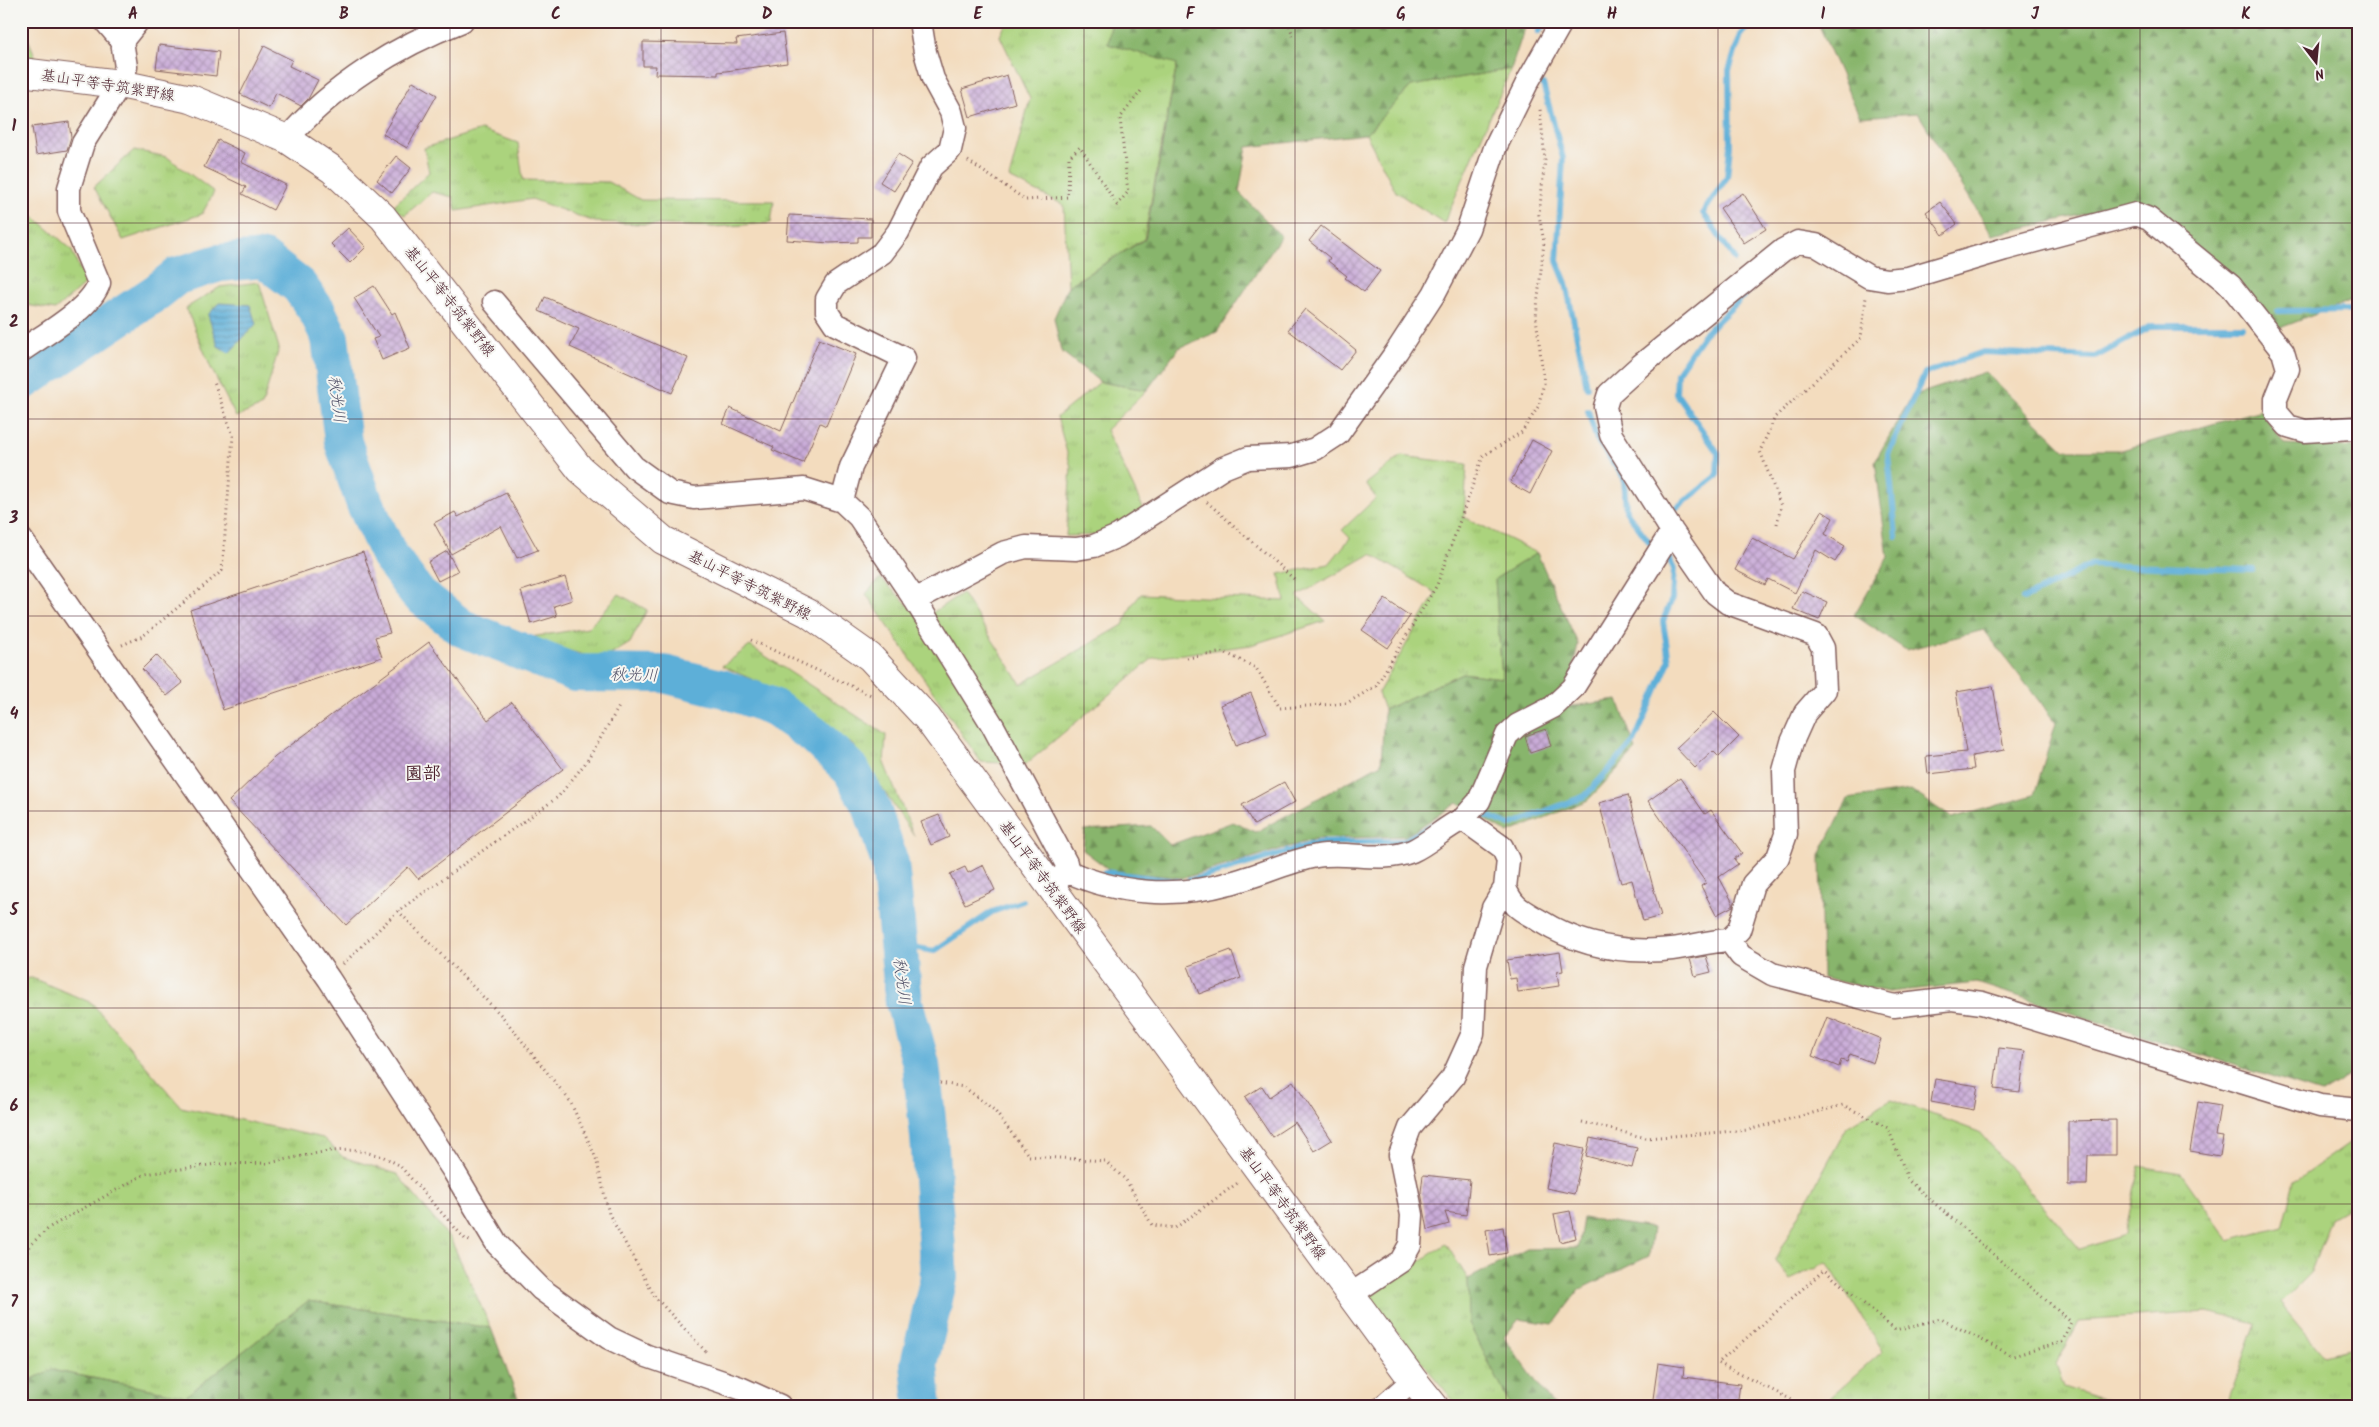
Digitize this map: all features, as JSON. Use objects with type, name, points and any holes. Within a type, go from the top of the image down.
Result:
[{"type":"main road","name":"基山平等寺筑紫野線","points":[[21,72],[120,84],[191,98],[287,139],[333,170],[383,217],[580,469],[663,540],[808,613],[870,657],[927,718],[1058,878],[1258,1170],[1412,1380],[1434,1406]]},
{"type":"street","points":[[21,351],[80,309],[96,293],[99,283],[69,211],[69,188],[83,143],[120,84],[126,67],[122,41],[105,21]]},
{"type":"street","points":[[122,41],[138,21]]},
{"type":"street","points":[[287,139],[308,115],[374,66],[416,40],[462,21]]},
{"type":"street","points":[[842,501],[851,467],[904,358],[835,324],[827,312],[827,299],[836,284],[882,253],[898,232],[931,166],[950,150],[955,128],[951,112],[933,79],[925,52],[920,21]]},
{"type":"street","points":[[915,600],[1003,553],[1026,547],[1076,549],[1094,546],[1118,536],[1223,468],[1248,458],[1292,456],[1315,449],[1338,434],[1397,351],[1434,294],[1468,229],[1495,148],[1528,81],[1562,21]]},
{"type":"street","points":[[1505,888],[1512,904],[1561,935],[1590,945],[1630,950],[1664,949],[1707,941],[1729,940],[1738,930],[1753,884],[1778,857],[1786,834],[1784,771],[1792,742],[1806,713],[1825,690],[1823,648],[1816,635],[1728,603],[1715,592],[1672,531],[1611,435],[1605,407],[1609,394],[1641,365],[1775,256],[1798,242],[1816,245],[1869,277],[1887,280],[1908,278],[2005,249],[2136,214],[2149,219],[2231,286],[2283,352],[2288,370],[2276,399],[2276,412],[2288,426],[2305,431],[2352,428],[2358,430]]},
{"type":"street","points":[[494,302],[634,466],[670,493],[694,498],[804,488],[842,501],[859,518],[915,600],[1021,775],[1066,863],[1058,878],[1147,892],[1192,892],[1230,884],[1316,856],[1337,854],[1383,858],[1412,850],[1463,819],[1479,800],[1507,735],[1518,725],[1553,707],[1573,688],[1672,531]]},
{"type":"street","points":[[21,539],[104,654],[329,979],[453,1170],[497,1244],[542,1289],[609,1338],[647,1356],[740,1388],[780,1406]]},
{"type":"street","points":[[1350,1295],[1402,1261],[1410,1245],[1412,1215],[1400,1155],[1410,1128],[1453,1077],[1473,1033],[1476,966],[1493,908],[1505,888],[1508,860],[1502,847],[1463,819]]},
{"type":"street","points":[[1729,940],[1741,956],[1772,974],[1894,1006],[1952,999],[1982,1003],[2320,1106],[2358,1110]]},
{"type":"street","points":[[1384,1406],[1412,1380]]},
{"type":"path","points":[[1288,21],[1293,36]]},
{"type":"path","points":[[1187,658],[1224,652],[1256,668],[1280,708],[1347,703],[1376,686],[1437,586],[1483,456],[1522,432],[1538,407],[1544,383],[1536,318],[1544,242],[1539,215],[1546,160],[1538,97],[1528,81]]},
{"type":"path","points":[[950,150],[1026,200],[1068,196],[1069,157],[1080,147],[1117,205],[1128,192],[1120,118],[1141,91]]},
{"type":"path","points":[[1777,524],[1781,506],[1760,451],[1775,417],[1861,338],[1869,277]]},
{"type":"path","points":[[104,654],[142,636],[222,571],[233,436],[214,382]]},
{"type":"path","points":[[1191,489],[1294,579]]},
{"type":"path","points":[[751,640],[875,697]]},
{"type":"path","points":[[329,979],[398,911],[558,797],[587,761],[620,705]]},
{"type":"path","points":[[398,911],[502,1016],[570,1101],[596,1158],[608,1214],[655,1297],[714,1360]]},
{"type":"path","points":[[940,1083],[964,1087],[994,1110],[1029,1156],[1105,1161],[1126,1180],[1152,1225],[1174,1228],[1258,1170]]},
{"type":"path","points":[[1582,1122],[1646,1138],[1748,1130],[1843,1105],[1888,1128],[1909,1180],[2071,1322],[2062,1342],[2013,1356],[1941,1319],[1895,1330],[1824,1270],[1718,1363],[1804,1406]]},
{"type":"path","points":[[21,1272],[29,1246],[50,1227],[145,1174],[217,1164],[268,1163],[337,1151],[355,1150],[373,1154],[399,1165],[465,1239],[480,1246],[497,1244]]},
{"type":"green space","points":[[1007,21],[1105,21],[1111,25],[1108,44],[1177,63],[1144,239],[1068,286],[1064,205],[1009,178],[1030,99],[1000,36]]},
{"type":"green space","points":[[1151,21],[1527,21],[1511,69],[1411,86],[1366,134],[1247,147],[1239,192],[1281,236],[1217,332],[1179,348],[1147,390],[1100,382],[1061,351],[1054,318],[1068,286],[1145,239],[1177,64],[1108,44],[1111,25]]},
{"type":"green space","points":[[1817,21],[2358,21],[2358,298],[2280,328],[2139,202],[1992,235],[1918,113],[1860,117]]},
{"type":"green space","points":[[21,22],[36,58],[21,56]]},
{"type":"green space","points":[[1511,69],[1444,223],[1396,192],[1366,134],[1411,86]]},
{"type":"green space","points":[[481,130],[518,143],[523,180],[608,182],[641,200],[774,201],[771,223],[714,227],[595,222],[532,199],[456,211],[453,197],[432,192],[405,215],[391,208],[429,172],[424,148]]},
{"type":"green space","points":[[134,150],[167,157],[214,192],[202,214],[123,240],[94,187]]},
{"type":"green space","points":[[21,205],[71,249],[86,283],[55,310],[21,304]]},
{"type":"green space","points":[[259,282],[279,348],[262,406],[236,417],[211,368],[186,308],[220,287]]},
{"type":"green space","points":[[1985,372],[2065,450],[2122,450],[2261,410],[2284,444],[2358,448],[2358,1070],[2321,1093],[1977,983],[1888,992],[1822,978],[1820,855],[1848,799],[1911,790],[1952,818],[2034,795],[2056,723],[1984,630],[1906,650],[1854,615],[1888,557],[1875,461],[1912,396]]},
{"type":"green space","points":[[1100,382],[1147,390],[1106,430],[1143,508],[1104,535],[1066,536],[1071,467],[1057,417]]},
{"type":"green space","points":[[1401,456],[1467,464],[1464,517],[1537,553],[1495,579],[1502,678],[1462,673],[1384,710],[1378,693],[1436,593],[1371,554],[1297,596],[1325,621],[1251,645],[1153,658],[1026,764],[981,762],[866,594],[880,578],[923,619],[962,593],[1021,684],[1123,625],[1132,605],[1141,594],[1285,601],[1279,574],[1329,564],[1350,538],[1342,530],[1376,498],[1366,484]]},
{"type":"green space","points":[[1537,553],[1578,644],[1565,707],[1618,700],[1636,750],[1588,800],[1508,833],[1457,803],[1406,836],[1315,839],[1183,878],[1111,871],[1083,850],[1085,830],[1151,826],[1170,845],[1233,822],[1256,832],[1381,764],[1384,710],[1462,673],[1502,678],[1495,579]]},
{"type":"green space","points":[[619,594],[647,610],[630,643],[602,660],[524,638],[588,628]]},
{"type":"green space","points":[[750,646],[886,735],[884,763],[914,836],[853,745],[783,693],[722,666]]},
{"type":"green space","points":[[32,978],[92,1003],[181,1107],[323,1138],[343,1157],[397,1174],[451,1240],[491,1328],[308,1301],[186,1396],[51,1370],[22,1384],[21,1390],[21,979]]},
{"type":"green space","points":[[1891,1099],[1979,1132],[2080,1249],[2125,1235],[2139,1166],[2181,1173],[2229,1241],[2282,1227],[2294,1182],[2358,1137],[2358,1202],[2331,1218],[2310,1273],[2280,1303],[2323,1355],[2358,1347],[2358,1406],[2216,1406],[2228,1402],[2256,1323],[2207,1312],[2079,1321],[2056,1364],[2064,1387],[2123,1406],[1821,1406],[1883,1351],[1827,1262],[1790,1280],[1775,1259],[1847,1127]]},
{"type":"green space","points":[[1583,1218],[1653,1228],[1649,1256],[1579,1290],[1553,1324],[1519,1319],[1504,1337],[1550,1401],[1557,1406],[1511,1406],[1469,1324],[1468,1279],[1527,1249],[1578,1248]]},
{"type":"green space","points":[[1446,1244],[1468,1279],[1470,1324],[1511,1406],[1458,1406],[1367,1296]]},
{"type":"green space","points":[[308,1301],[491,1328],[521,1406],[21,1406],[22,1384],[51,1370],[186,1396]]},
{"type":"water","points":[[219,303],[250,305],[256,324],[229,353],[218,346],[208,315]]},
{"type":"building","points":[[783,33],[787,63],[718,72],[718,75],[655,74],[656,66],[643,66],[643,42],[737,44],[736,39]]},
{"type":"building","points":[[159,45],[219,52],[216,76],[156,69]]},
{"type":"building","points":[[264,46],[292,60],[289,66],[318,80],[308,99],[301,106],[276,93],[269,108],[240,94]]},
{"type":"building","points":[[1007,75],[1015,103],[970,117],[962,89]]},
{"type":"building","points":[[413,81],[437,95],[407,148],[383,134]]},
{"type":"building","points":[[69,122],[71,137],[67,150],[36,155],[32,127]]},
{"type":"building","points":[[218,140],[245,153],[241,162],[286,185],[273,210],[242,194],[246,187],[204,167]]},
{"type":"building","points":[[898,154],[912,163],[894,191],[880,182]]},
{"type":"building","points":[[396,156],[411,168],[392,193],[377,180]]},
{"type":"building","points":[[1743,193],[1766,229],[1744,243],[1720,208]]},
{"type":"building","points":[[1940,202],[1957,224],[1943,235],[1926,212]]},
{"type":"building","points":[[789,215],[871,219],[871,237],[858,237],[858,242],[830,243],[787,240]]},
{"type":"building","points":[[1321,226],[1380,271],[1364,292],[1345,278],[1347,276],[1328,261],[1330,258],[1309,241]]},
{"type":"building","points":[[348,228],[366,247],[350,263],[331,244]]},
{"type":"building","points":[[374,286],[392,314],[395,312],[410,348],[382,360],[373,339],[379,337],[354,298]]},
{"type":"building","points":[[545,297],[688,358],[672,393],[570,347],[579,329],[539,311]]},
{"type":"building","points":[[1305,309],[1356,350],[1340,370],[1288,330]]},
{"type":"building","points":[[819,339],[856,354],[826,426],[820,423],[803,463],[772,450],[774,447],[723,424],[730,408],[781,431]]},
{"type":"building","points":[[1532,440],[1552,451],[1530,494],[1510,483]]},
{"type":"building","points":[[506,493],[538,550],[517,558],[501,526],[451,554],[434,523],[455,512],[458,517]]},
{"type":"building","points":[[1822,511],[1833,518],[1825,534],[1845,546],[1835,562],[1816,550],[1795,593],[1768,579],[1765,585],[1735,570],[1752,538],[1793,559]]},
{"type":"building","points":[[447,551],[458,571],[438,581],[428,562]]},
{"type":"building","points":[[363,552],[390,633],[375,637],[382,657],[223,710],[190,610]]},
{"type":"building","points":[[565,577],[572,600],[554,606],[557,616],[531,624],[521,591]]},
{"type":"building","points":[[1802,591],[1827,602],[1819,620],[1793,609]]},
{"type":"building","points":[[1385,599],[1410,616],[1388,648],[1362,630]]},
{"type":"building","points":[[429,642],[488,720],[512,702],[563,769],[418,879],[408,867],[346,925],[229,801],[275,757]]},
{"type":"building","points":[[156,655],[183,683],[167,696],[142,669]]},
{"type":"building","points":[[1993,686],[2004,750],[1972,756],[1974,769],[1928,774],[1926,756],[1966,752],[1956,692]]},
{"type":"building","points":[[1251,693],[1267,733],[1236,745],[1220,705]]},
{"type":"building","points":[[1714,712],[1739,737],[1719,757],[1713,751],[1695,768],[1676,748]]},
{"type":"building","points":[[1546,729],[1551,746],[1530,753],[1525,736]]},
{"type":"building","points":[[1680,778],[1705,814],[1711,810],[1742,853],[1734,859],[1738,864],[1719,877],[1733,906],[1716,915],[1701,886],[1706,883],[1648,801]]},
{"type":"building","points":[[1284,782],[1295,802],[1254,825],[1242,805]]},
{"type":"building","points":[[1628,795],[1661,916],[1643,921],[1632,880],[1621,883],[1599,803]]},
{"type":"building","points":[[939,815],[949,837],[931,845],[921,822]]},
{"type":"building","points":[[983,865],[995,890],[965,904],[950,874],[965,867],[968,873]]},
{"type":"building","points":[[1231,950],[1241,978],[1199,994],[1188,966]]},
{"type":"building","points":[[1560,952],[1563,971],[1557,972],[1559,986],[1518,992],[1516,978],[1510,979],[1507,960]]},
{"type":"building","points":[[1706,956],[1711,972],[1695,976],[1690,959]]},
{"type":"building","points":[[1827,1017],[1881,1039],[1873,1063],[1850,1054],[1847,1062],[1841,1060],[1839,1067],[1812,1056]]},
{"type":"building","points":[[1999,1048],[2025,1051],[2020,1092],[1994,1089]]},
{"type":"building","points":[[1935,1079],[1978,1086],[1974,1110],[1931,1102]]},
{"type":"building","points":[[1293,1081],[1332,1140],[1314,1151],[1295,1122],[1272,1137],[1245,1097],[1262,1086],[1269,1097]]},
{"type":"building","points":[[2198,1102],[2220,1106],[2215,1136],[2223,1137],[2220,1156],[2190,1151]]},
{"type":"building","points":[[2116,1120],[2116,1155],[2088,1155],[2087,1185],[2068,1185],[2068,1121]]},
{"type":"building","points":[[1590,1138],[1637,1148],[1632,1168],[1586,1156]]},
{"type":"building","points":[[1555,1143],[1584,1149],[1574,1194],[1546,1188]]},
{"type":"building","points":[[1423,1175],[1470,1180],[1466,1215],[1445,1212],[1449,1224],[1428,1230],[1421,1192]]},
{"type":"building","points":[[1570,1211],[1576,1238],[1560,1242],[1554,1214]]},
{"type":"building","points":[[1503,1227],[1507,1253],[1490,1256],[1486,1230]]},
{"type":"building","points":[[1658,1363],[1684,1367],[1683,1377],[1740,1384],[1737,1406],[1652,1406]]},
{"type":"waterway","points":[[1538,32],[1548,21]]},
{"type":"waterway","points":[[1735,259],[1703,213],[1727,177],[1730,146],[1729,70],[1741,35],[1754,21]]},
{"type":"waterway","points":[[1543,84],[1563,158],[1557,261],[1566,283],[1587,387]]},
{"type":"waterway","name":"秋光川","points":[[21,383],[157,292],[177,276],[219,263],[264,259],[299,286],[317,311],[330,338],[343,442],[365,504],[389,555],[417,593],[462,628],[575,673],[664,674],[724,689],[771,706],[814,735],[851,770],[872,809],[890,863],[904,1002],[921,1064],[929,1137],[939,1277],[919,1364],[923,1406]]},
{"type":"waterway","points":[[1676,508],[1717,476],[1718,453],[1676,393],[1677,373],[1704,334],[1749,291]]},
{"type":"waterway","points":[[2278,311],[2358,310]]},
{"type":"waterway","points":[[1896,536],[1888,454],[1925,373],[1983,352],[2095,357],[2152,326],[2242,326]]},
{"type":"waterway","points":[[1588,411],[1597,440],[1624,478],[1626,511],[1650,543]]},
{"type":"waterway","points":[[1485,815],[1510,825],[1585,796],[1634,742],[1669,661],[1663,621],[1672,599],[1674,569],[1668,557]]},
{"type":"waterway","points":[[2023,599],[2091,565],[2253,570]]},
{"type":"waterway","points":[[1189,881],[1317,843],[1404,841],[1441,820]]},
{"type":"waterway","points":[[1105,872],[1180,882]]},
{"type":"waterway","points":[[898,944],[934,951],[992,912],[1023,901]]},
{"type":"district","name":"園部","points":[[423,773]]}]
